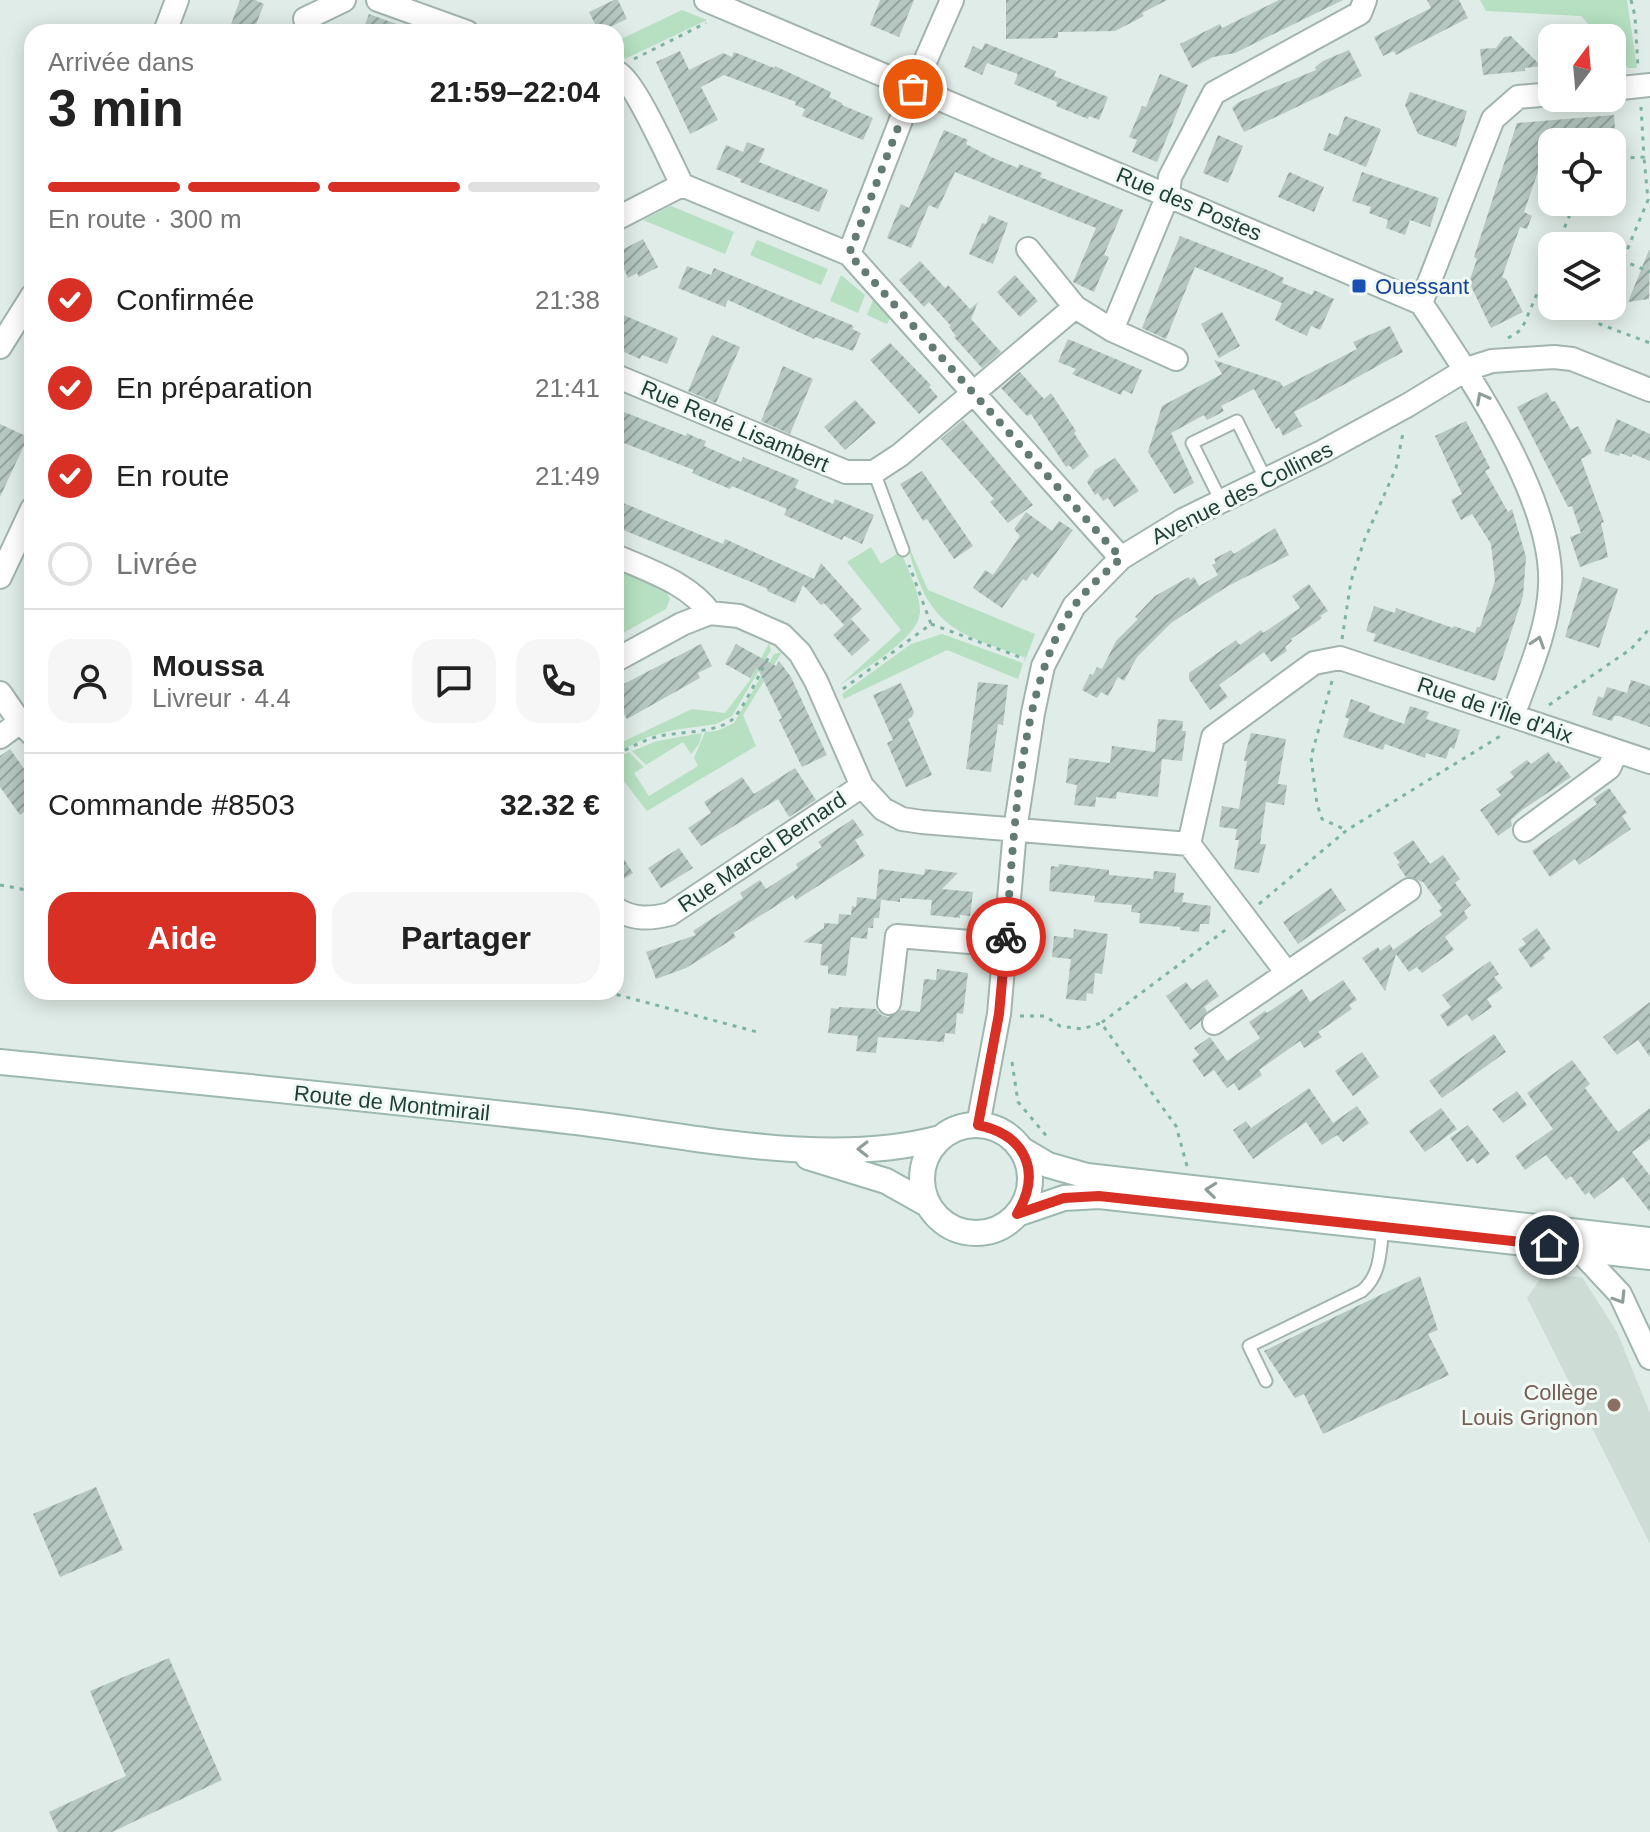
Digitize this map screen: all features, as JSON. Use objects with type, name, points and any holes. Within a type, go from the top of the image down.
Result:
[{"type":"main road","name":"Route de Montmirail","points":[[0,1062],[568,1121],[783,1149],[890,1149],[940,1138]]},
{"type":"main road","points":[[1021,1149],[1028,1165],[1030,1182],[1026,1199],[1017,1214],[1004,1226],[987,1232],[970,1233],[952,1228],[938,1218],[927,1204],[922,1187],[922,1169],[929,1152],[940,1138],[964,1126],[978,1125],[1002,1133],[1048,1165],[1087,1176],[1650,1240]]},
{"type":"main road","name":"Route de Montmirail","points":[[783,1149],[886,1181],[927,1204]]},
{"type":"main road","points":[[1017,1214],[1054,1201],[1084,1195],[1650,1257]]},
{"type":"street","points":[[168,24],[177,0]]},
{"type":"street","points":[[306,17],[344,0]]},
{"type":"street","points":[[378,0],[445,24]]},
{"type":"street","points":[[849,254],[913,89],[952,0]]},
{"type":"street","points":[[1112,330],[1168,195],[1170,177],[1214,93],[1360,13],[1365,0]]},
{"type":"street","name":"Rue des Postes","points":[[714,2],[1421,303]]},
{"type":"street","points":[[624,77],[635,92],[682,185],[849,254],[1121,558]]},
{"type":"street","points":[[1520,718],[1550,588],[1547,541],[1529,488],[1467,369],[1421,303],[1493,119],[1518,97],[1538,95]]},
{"type":"street","points":[[624,215],[682,185]]},
{"type":"street","points":[[1028,249],[1075,307],[1112,330],[1176,359]]},
{"type":"street","points":[[874,472],[900,455],[1075,307]]},
{"type":"street","points":[[0,347],[24,309]]},
{"type":"street","points":[[1467,369],[1492,361],[1554,357],[1572,359],[1650,390]]},
{"type":"street","name":"Avenue des Collines","points":[[978,1125],[999,1014],[1015,830],[1043,666],[1074,606],[1121,558],[1183,520],[1408,405],[1467,369]]},
{"type":"street","name":"Rue René Lisambert","points":[[624,379],[846,472],[874,472]]},
{"type":"street","points":[[0,577],[24,526]]},
{"type":"street","points":[[624,560],[684,588],[698,598],[710,613]]},
{"type":"street","points":[[624,656],[682,624],[710,613],[739,616],[782,635],[800,653],[862,786],[883,809],[902,819],[1189,844],[1287,973]]},
{"type":"street","points":[[1189,844],[1213,737],[1314,663],[1340,658]]},
{"type":"street","name":"Rue de l'Île d'Aix","points":[[1340,658],[1650,762]]},
{"type":"street","points":[[0,693],[24,725]]},
{"type":"street","points":[[0,737],[24,729]]},
{"type":"street","points":[[1525,830],[1609,768],[1617,751]]},
{"type":"street","name":"Rue Marcel Bernard","points":[[624,914],[648,919],[670,914],[862,786]]},
{"type":"street","points":[[1214,1023],[1409,890]]},
{"type":"street","points":[[889,1003],[897,936],[1006,945]]},
{"type":"street","points":[[1577,1248],[1620,1294],[1650,1358]]},
{"type":"lane","points":[[1221,501],[1192,443],[1237,421],[1266,480]]},
{"type":"lane","points":[[874,472],[903,550]]},
{"type":"lane","points":[[1266,1381],[1249,1346],[1370,1285],[1378,1267],[1383,1227]]},
{"type":"path","points":[[1626,254],[1648,200],[1644,157],[1645,85],[1631,0]]},
{"type":"path","points":[[1626,159],[1644,157]]},
{"type":"path","points":[[1626,262],[1650,272]]},
{"type":"path","points":[[1518,332],[1538,289]]},
{"type":"path","points":[[1598,320],[1597,323],[1650,343]]},
{"type":"path","points":[[1347,830],[1322,819],[1311,757],[1340,658],[1351,581],[1364,541],[1396,468],[1408,405]]},
{"type":"path","points":[[903,550],[931,624],[1043,666]]},
{"type":"path","points":[[825,702],[931,624]]},
{"type":"path","points":[[1016,1016],[1045,1016],[1060,1026],[1082,1029],[1101,1023],[1244,917],[1347,830],[1631,649],[1650,628]]},
{"type":"path","points":[[624,751],[651,738],[720,726],[733,718],[782,635]]},
{"type":"path","points":[[0,885],[24,890]]},
{"type":"path","points":[[624,997],[761,1033]]},
{"type":"path","points":[[1101,1023],[1176,1126],[1188,1169]]},
{"type":"path","points":[[1012,1062],[1018,1102],[1038,1129],[1056,1146]]},
{"type":"shaded area","name":"Collège Louis Grignon","points":[[1543,1275],[1582,1277],[1617,1332],[1650,1413],[1650,1544],[1527,1298]]},
{"type":"green space","points":[[1480,0],[1627,0],[1637,68],[1626,66],[1626,24],[1588,24],[1581,16],[1486,11]]},
{"type":"green space","points":[[682,10],[707,20],[625,59],[624,38]]},
{"type":"green space","points":[[671,206],[734,232],[725,254],[643,220]]},
{"type":"green space","points":[[757,240],[828,269],[821,285],[750,255]]},
{"type":"green space","points":[[841,275],[865,295],[858,313],[830,301]]},
{"type":"green space","points":[[873,300],[890,318],[887,324],[867,315]]},
{"type":"green space","points":[[871,547],[881,564],[901,551],[916,588],[920,611],[917,622],[900,643],[839,686],[901,630],[847,562]]},
{"type":"green space","points":[[909,547],[928,590],[1035,634],[1026,658],[974,639],[947,622],[925,595]]},
{"type":"green space","points":[[624,572],[665,589],[670,599],[666,609],[624,633]]},
{"type":"green space","points":[[942,634],[1023,663],[1018,679],[947,650],[844,699],[842,694],[911,644]]},
{"type":"green space","points":[[769,643],[771,650],[732,716],[716,724],[648,737],[624,749],[624,741],[692,709],[725,713],[750,680]]},
{"type":"green space","points":[[782,652],[743,715],[756,746],[647,811],[624,781],[624,754],[629,752],[644,767],[634,773],[649,796],[698,766],[694,758],[705,732],[717,731],[734,723],[774,654]]},
{"type":"green space","points":[[702,733],[699,744],[691,754],[683,742],[646,765],[632,751],[657,741]]},
{"type":"building","points":[[240,0],[255,0],[264,4],[256,24],[231,24]]},
{"type":"building","points":[[618,0],[627,19],[616,24],[595,24],[589,12]]},
{"type":"building","points":[[880,0],[914,0],[899,37],[870,25]]},
{"type":"building","points":[[1006,0],[1167,0],[1115,31],[1058,32],[1058,38],[1006,39]]},
{"type":"building","points":[[1279,0],[1343,0],[1235,53],[1213,57],[1192,68],[1180,44],[1220,24],[1222,28]]},
{"type":"building","points":[[1427,0],[1459,0],[1468,18],[1396,55],[1394,51],[1383,56],[1374,37],[1431,8]]},
{"type":"building","points":[[369,14],[396,24],[365,24]]},
{"type":"building","points":[[1511,36],[1538,66],[1525,68],[1525,71],[1483,75],[1480,49],[1496,48],[1504,37]]},
{"type":"building","points":[[985,43],[1056,71],[1054,76],[1108,97],[1099,120],[1089,116],[1088,119],[1056,106],[1057,102],[1014,84],[1018,74],[987,63],[982,75],[964,67],[973,46],[982,50]]},
{"type":"building","points":[[1349,50],[1362,76],[1244,132],[1232,108],[1239,102],[1316,70],[1315,67],[1323,61]]},
{"type":"building","points":[[680,51],[689,70],[723,53],[732,57],[734,52],[775,66],[831,92],[829,97],[873,118],[863,140],[802,116],[805,109],[795,105],[796,102],[724,75],[701,87],[718,120],[690,134],[656,62]]},
{"type":"building","points":[[1160,74],[1188,85],[1157,162],[1132,152],[1137,140],[1129,137]]},
{"type":"building","points":[[1410,92],[1467,111],[1456,147],[1418,134],[1405,105]]},
{"type":"building","points":[[1614,115],[1615,128],[1538,128],[1538,172],[1524,212],[1532,216],[1527,229],[1520,227],[1502,277],[1506,279],[1523,312],[1491,328],[1469,282],[1477,259],[1474,257],[1517,123]]},
{"type":"building","points":[[1345,116],[1381,129],[1366,167],[1323,150],[1329,133],[1338,136]]},
{"type":"building","points":[[944,130],[968,140],[966,144],[991,157],[1018,168],[1019,164],[1042,173],[1040,177],[1123,210],[1104,255],[1109,257],[1094,292],[1073,282],[1096,228],[955,172],[938,209],[929,205],[911,248],[887,238],[901,204],[909,208]]},
{"type":"building","points":[[1218,135],[1243,146],[1228,183],[1203,173]]},
{"type":"building","points":[[747,142],[765,149],[759,162],[828,190],[819,212],[740,182],[741,179],[716,169],[726,145],[743,152]]},
{"type":"building","points":[[1289,172],[1324,187],[1314,212],[1278,197]]},
{"type":"building","points":[[1362,172],[1439,198],[1430,227],[1410,220],[1405,235],[1386,228],[1388,220],[1369,213],[1371,207],[1352,201]]},
{"type":"building","points":[[989,215],[1008,223],[993,264],[969,254],[982,223],[986,224]]},
{"type":"building","points":[[1180,236],[1265,269],[1284,278],[1282,283],[1312,295],[1314,290],[1334,299],[1320,330],[1311,326],[1307,336],[1287,327],[1275,320],[1282,303],[1195,267],[1166,339],[1142,328]]},
{"type":"building","points":[[643,239],[658,267],[639,277],[637,273],[628,278],[624,269],[624,249]]},
{"type":"building","points":[[1649,250],[1649,299],[1628,302]]},
{"type":"building","points":[[920,261],[970,309],[978,302],[971,319],[1001,352],[982,368],[954,337],[951,326],[929,302],[924,307],[899,280]]},
{"type":"building","points":[[687,266],[711,275],[714,268],[854,326],[852,329],[861,333],[853,351],[814,339],[728,300],[725,307],[678,288]]},
{"type":"building","points":[[1015,275],[1038,301],[1020,317],[997,292]]},
{"type":"building","points":[[1222,312],[1240,346],[1219,358],[1201,324]]},
{"type":"building","points":[[624,315],[678,338],[667,364],[642,355],[640,359],[624,352]]},
{"type":"building","points":[[1390,326],[1403,352],[1294,412],[1302,426],[1283,436],[1254,389],[1221,406],[1224,411],[1215,416],[1207,420],[1204,415],[1171,433],[1194,483],[1174,494],[1148,452],[1162,406],[1222,374],[1214,360],[1280,382],[1283,387],[1357,349],[1353,342]]},
{"type":"building","points":[[712,335],[740,347],[716,403],[688,391]]},
{"type":"building","points":[[1068,339],[1142,370],[1132,394],[1123,390],[1121,395],[1072,374],[1076,369],[1058,362]]},
{"type":"building","points":[[890,343],[931,385],[929,387],[938,397],[919,414],[870,360]]},
{"type":"building","points":[[783,366],[813,379],[790,434],[761,421]]},
{"type":"building","points":[[1020,372],[1044,399],[1051,393],[1076,431],[1074,433],[1089,456],[1073,470],[1069,465],[1066,467],[1031,414],[1027,416],[1001,388]]},
{"type":"building","points":[[1547,392],[1571,430],[1578,426],[1592,453],[1581,459],[1604,522],[1601,523],[1608,557],[1580,567],[1570,537],[1581,533],[1572,506],[1568,507],[1517,407]]},
{"type":"building","points":[[855,400],[876,423],[845,450],[824,427]]},
{"type":"building","points":[[624,412],[706,441],[704,446],[741,462],[743,457],[799,480],[795,488],[833,504],[835,499],[874,515],[862,544],[844,536],[842,540],[784,515],[787,509],[692,473],[694,470],[624,443]]},
{"type":"building","points":[[1617,419],[1650,434],[1650,461],[1633,454],[1631,457],[1620,453],[1619,456],[1604,451]]},
{"type":"building","points":[[963,420],[1033,505],[1008,523],[990,502],[994,499],[941,439]]},
{"type":"building","points":[[1466,421],[1490,468],[1485,471],[1508,512],[1512,509],[1526,557],[1523,596],[1495,681],[1373,641],[1376,634],[1366,631],[1374,606],[1395,613],[1396,608],[1475,633],[1480,627],[1495,581],[1491,544],[1472,514],[1461,520],[1451,500],[1462,494],[1435,436]]},
{"type":"building","points":[[0,424],[24,435],[24,446],[0,497]]},
{"type":"building","points":[[1115,458],[1139,491],[1114,507],[1108,498],[1103,501],[1098,493],[1095,495],[1087,482],[1095,470]]},
{"type":"building","points":[[922,471],[973,546],[954,559],[927,519],[923,521],[900,484]]},
{"type":"building","points":[[624,503],[723,544],[725,539],[814,579],[821,563],[862,609],[844,625],[803,585],[795,603],[624,530]]},
{"type":"building","points":[[1026,512],[1052,531],[1059,521],[1073,530],[1038,578],[1032,573],[1026,581],[1023,579],[1002,608],[973,588],[985,570],[993,575],[1020,536],[1014,529]]},
{"type":"building","points":[[1275,528],[1289,555],[1228,586],[1171,623],[1137,657],[1124,681],[1118,677],[1108,696],[1101,692],[1097,698],[1082,690],[1090,674],[1093,675],[1097,667],[1102,669],[1116,641],[1155,596],[1189,577],[1190,580],[1194,577],[1199,586],[1218,575],[1212,565],[1216,563],[1214,559],[1231,550],[1234,554]]},
{"type":"building","points":[[1583,577],[1618,589],[1599,648],[1565,637]]},
{"type":"building","points":[[1309,584],[1328,611],[1291,639],[1285,647],[1287,651],[1271,662],[1264,652],[1219,685],[1228,697],[1210,710],[1189,679],[1189,673],[1236,640],[1240,645],[1300,608],[1292,596]]},
{"type":"building","points":[[851,619],[870,640],[852,656],[833,635]]},
{"type":"building","points":[[701,644],[712,666],[698,673],[700,678],[627,719],[624,714],[624,684]]},
{"type":"building","points":[[736,644],[776,666],[779,661],[791,677],[827,755],[802,767],[757,667],[750,678],[725,664]]},
{"type":"building","points":[[1631,680],[1650,686],[1650,727],[1619,716],[1614,716],[1612,721],[1592,715],[1598,696],[1603,698],[1607,687],[1627,693]]},
{"type":"building","points":[[978,682],[1008,685],[1003,725],[998,724],[991,772],[966,769]]},
{"type":"building","points":[[901,683],[914,712],[908,719],[932,775],[906,787],[887,743],[893,740],[873,695]]},
{"type":"building","points":[[1351,699],[1370,706],[1368,711],[1404,724],[1410,706],[1429,712],[1426,719],[1460,730],[1454,749],[1450,747],[1446,759],[1426,753],[1425,758],[1385,744],[1383,750],[1343,737]]},
{"type":"building","points":[[1158,719],[1183,721],[1182,731],[1186,731],[1182,761],[1162,759],[1158,797],[1117,792],[1116,799],[1096,797],[1095,807],[1074,805],[1077,785],[1066,783],[1069,758],[1110,763],[1112,746],[1155,752]]},
{"type":"building","points":[[1251,733],[1286,739],[1278,784],[1287,785],[1284,805],[1266,802],[1260,844],[1266,844],[1259,873],[1234,869],[1239,840],[1235,840],[1237,829],[1219,827],[1222,806],[1239,809],[1247,761],[1244,761]]},
{"type":"building","points":[[10,749],[24,769],[24,812],[20,815],[0,787],[0,756]]},
{"type":"building","points":[[1548,752],[1571,777],[1522,810],[1511,820],[1512,826],[1498,836],[1480,810],[1501,795],[1496,789],[1514,777],[1510,772],[1527,760],[1531,764]]},
{"type":"building","points":[[795,768],[816,800],[789,817],[778,799],[701,846],[688,828],[711,813],[704,802],[742,777],[754,794]]},
{"type":"building","points":[[1609,788],[1627,813],[1622,816],[1631,829],[1579,865],[1575,859],[1550,877],[1532,851],[1597,804],[1593,799]]},
{"type":"building","points":[[853,819],[864,835],[855,840],[865,856],[796,900],[793,895],[733,933],[736,937],[686,968],[656,979],[646,952],[696,935],[693,931],[743,898],[740,893],[760,880],[766,889],[822,847],[818,842]]},
{"type":"building","points":[[1413,840],[1430,864],[1443,855],[1460,879],[1455,883],[1471,905],[1464,911],[1468,918],[1445,937],[1454,950],[1422,973],[1417,967],[1409,972],[1396,954],[1385,991],[1362,958],[1378,947],[1380,951],[1390,944],[1393,950],[1442,915],[1439,910],[1442,908],[1423,882],[1406,877],[1397,864],[1400,863],[1393,853]]},
{"type":"building","points":[[679,848],[693,868],[661,888],[648,868]]},
{"type":"building","points":[[624,859],[633,873],[624,879]]},
{"type":"building","points":[[1059,864],[1109,870],[1109,875],[1153,879],[1154,871],[1176,873],[1174,892],[1184,893],[1182,902],[1211,906],[1209,924],[1200,924],[1199,932],[1139,923],[1140,913],[1131,912],[1132,905],[1094,902],[1095,896],[1049,891],[1051,866],[1058,867]]},
{"type":"building","points":[[879,869],[924,875],[925,869],[958,873],[942,889],[973,892],[970,916],[930,915],[932,900],[900,898],[900,902],[876,899]]},
{"type":"building","points":[[1331,888],[1346,910],[1298,944],[1283,922]]},
{"type":"building","points":[[857,897],[881,900],[879,918],[874,918],[873,928],[868,928],[867,939],[851,937],[846,976],[828,974],[828,966],[820,965],[822,944],[803,942],[824,928],[824,923],[838,924],[839,914],[851,915]]},
{"type":"building","points":[[1537,928],[1551,949],[1531,968],[1518,949],[1526,944],[1522,939]]},
{"type":"building","points":[[1074,929],[1108,934],[1102,974],[1095,973],[1093,994],[1087,993],[1086,1001],[1066,999],[1071,959],[1052,957],[1054,936],[1073,938]]},
{"type":"building","points":[[1490,961],[1499,974],[1494,977],[1503,988],[1487,999],[1492,1007],[1472,1021],[1467,1014],[1448,1027],[1440,1015],[1451,1007],[1442,995]]},
{"type":"building","points":[[937,969],[968,973],[963,1014],[957,1013],[955,1034],[945,1033],[944,1042],[878,1037],[876,1053],[856,1051],[858,1036],[828,1033],[831,1008],[876,1009],[888,1017],[901,1010],[920,1012],[924,979],[936,980]]},
{"type":"building","points":[[1207,979],[1219,996],[1204,1007],[1207,1011],[1190,1030],[1166,996],[1186,982],[1192,990]]},
{"type":"building","points":[[1343,980],[1357,1000],[1349,1005],[1352,1009],[1318,1032],[1322,1037],[1304,1048],[1300,1041],[1259,1070],[1262,1075],[1239,1091],[1234,1083],[1227,1088],[1214,1070],[1204,1077],[1192,1060],[1199,1055],[1194,1048],[1210,1037],[1227,1061],[1260,1038],[1249,1022],[1302,989],[1310,1002]]},
{"type":"building","points":[[1650,1002],[1650,1057],[1638,1040],[1617,1055],[1603,1037]]},
{"type":"building","points":[[1494,1034],[1506,1052],[1442,1098],[1429,1081]]},
{"type":"building","points":[[1362,1052],[1379,1077],[1353,1096],[1335,1071]]},
{"type":"building","points":[[1572,1060],[1590,1084],[1585,1088],[1618,1132],[1650,1108],[1650,1139],[1632,1152],[1650,1176],[1650,1212],[1623,1177],[1594,1199],[1589,1192],[1585,1195],[1571,1176],[1566,1180],[1546,1155],[1525,1170],[1515,1156],[1553,1129],[1527,1093]]},
{"type":"building","points":[[1309,1088],[1333,1123],[1357,1106],[1369,1123],[1343,1142],[1337,1135],[1322,1145],[1306,1122],[1253,1159],[1233,1130],[1246,1121],[1251,1128]]},
{"type":"building","points":[[1517,1091],[1527,1105],[1503,1123],[1492,1109]]},
{"type":"building","points":[[1441,1108],[1457,1129],[1425,1152],[1409,1131]]},
{"type":"building","points":[[1468,1125],[1490,1154],[1477,1164],[1473,1158],[1467,1162],[1450,1138]]},
{"type":"building","points":[[1420,1276],[1438,1330],[1428,1334],[1449,1375],[1323,1434],[1304,1394],[1295,1398],[1264,1351]]},
{"type":"building","points":[[96,1487],[123,1550],[60,1577],[33,1514]]},
{"type":"building","points":[[169,1658],[222,1780],[112,1832],[58,1832],[49,1812],[126,1776],[90,1691]]},
{"type":"way so far","points":[[913,89],[849,254],[1121,558],[1074,606],[1043,666],[1018,801],[1006,937]]},
{"type":"place","name":"Ouessant","points":[[1359,286]]},
{"type":"place","name":"Collège Louis Grignon","points":[[1614,1405]]},
{"type":"route","points":[[1006,937],[999,1014],[978,1125],[995,1129],[1021,1149],[1028,1165],[1030,1182],[1026,1199],[1017,1214],[1064,1198],[1084,1195],[1549,1245]]}]
